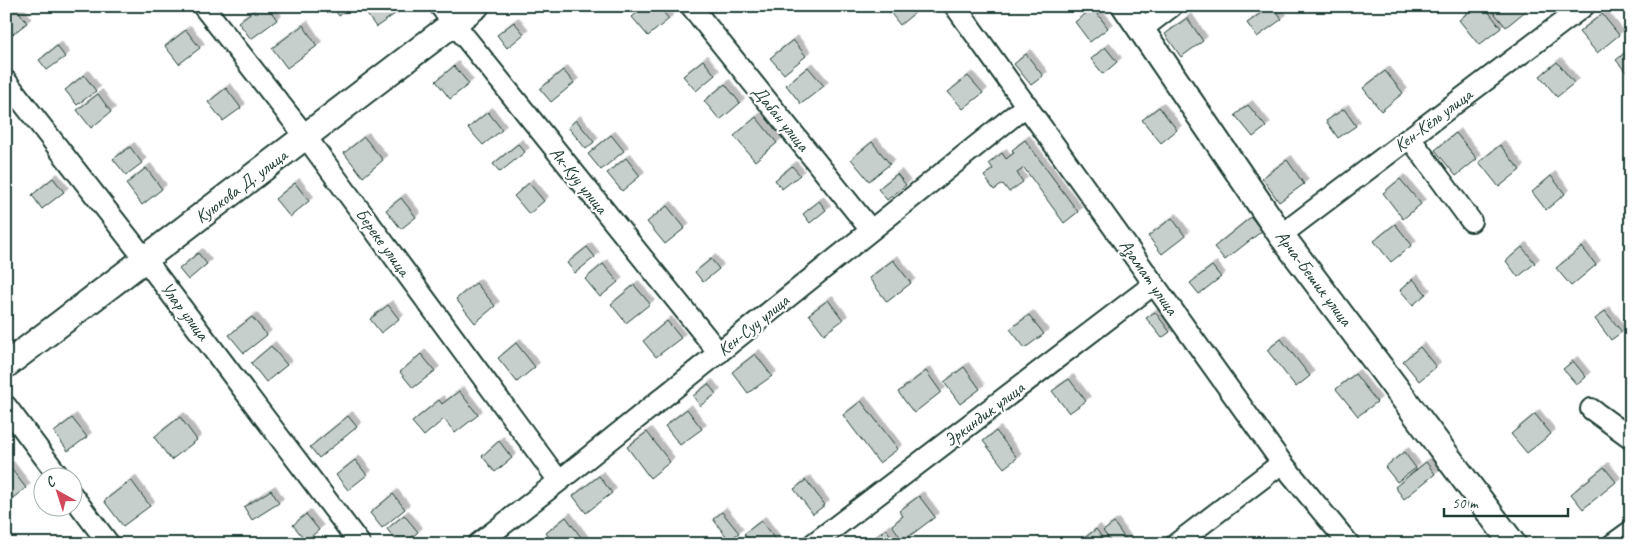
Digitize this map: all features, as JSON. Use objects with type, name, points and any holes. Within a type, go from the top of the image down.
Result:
[{"type":"street","name":"Береке улица","points":[[203,6],[306,137],[559,481]]},
{"type":"street","name":"Куюкова Д. улица","points":[[6,365],[144,258],[306,137],[447,15],[476,6]]},
{"type":"street","name":"Дабан улица","points":[[691,6],[870,230]]},
{"type":"street","name":"Азамат улица","points":[[955,6],[1027,104],[1282,463],[1349,544]]},
{"type":"street","name":"Арча-Бешик улица","points":[[1125,6],[1282,235],[1513,544]]},
{"type":"street","points":[[1142,29],[1172,6]]},
{"type":"street","name":"Кен-Кёль улица","points":[[1282,235],[1584,6]]},
{"type":"street","name":"Ак-Куу улица","points":[[447,15],[718,353]]},
{"type":"street","name":"Улар улица","points":[[6,81],[144,258],[360,544]]},
{"type":"street","name":"Кен-Суу улица","points":[[478,544],[1027,104]]},
{"type":"street","points":[[1410,138],[1472,221]]},
{"type":"street","name":"Эркиндик улица","points":[[814,544],[1154,284]]},
{"type":"street","points":[[6,406],[52,468]]},
{"type":"street","points":[[1591,409],[1631,438]]},
{"type":"street","points":[[1176,544],[1282,463]]},
{"type":"street","points":[[82,508],[109,544]]},
{"type":"street","points":[[1614,544],[1631,531]]},
{"type":"building","points":[[10,6],[15,6],[27,23],[9,37],[6,33],[6,9]]},
{"type":"building","points":[[260,6],[267,6],[277,20],[251,39],[238,22]]},
{"type":"building","points":[[332,6],[353,6],[339,16]]},
{"type":"building","points":[[366,6],[405,7],[376,27],[363,9]]},
{"type":"building","points":[[645,6],[658,6],[669,19],[648,36],[632,17]]},
{"type":"building","points":[[885,6],[922,6],[922,7],[900,25]]},
{"type":"building","points":[[1273,6],[1282,19],[1257,37],[1247,23]]},
{"type":"building","points":[[1476,6],[1484,6],[1501,28],[1479,45],[1459,20]]},
{"type":"building","points":[[1493,6],[1526,6],[1528,9],[1506,27],[1490,8]]},
{"type":"building","points":[[1093,8],[1108,28],[1090,42],[1075,22]]},
{"type":"building","points":[[1602,14],[1619,35],[1597,53],[1579,32]]},
{"type":"building","points":[[1187,18],[1203,41],[1181,57],[1165,34]]},
{"type":"building","points":[[514,22],[524,34],[507,48],[497,35]]},
{"type":"building","points":[[303,25],[317,46],[287,68],[272,48]]},
{"type":"building","points":[[186,30],[200,48],[179,64],[165,46]]},
{"type":"building","points":[[793,40],[806,56],[784,74],[770,58]]},
{"type":"building","points":[[57,46],[65,57],[47,70],[39,60]]},
{"type":"building","points":[[1105,47],[1117,62],[1103,74],[1091,59]]},
{"type":"building","points":[[1631,48],[1631,78],[1616,60]]},
{"type":"building","points":[[1026,54],[1043,76],[1031,85],[1014,64]]},
{"type":"building","points":[[703,60],[715,75],[696,91],[683,76]]},
{"type":"building","points":[[1557,62],[1574,83],[1557,97],[1540,76]]},
{"type":"building","points":[[454,66],[469,84],[450,99],[436,81]]},
{"type":"building","points":[[808,67],[824,86],[801,104],[786,85]]},
{"type":"building","points":[[563,70],[574,83],[551,102],[540,89]]},
{"type":"building","points":[[1385,71],[1403,93],[1381,111],[1363,88]]},
{"type":"building","points":[[84,75],[96,91],[77,105],[65,90]]},
{"type":"building","points":[[968,76],[983,93],[963,109],[948,92]]},
{"type":"building","points":[[725,84],[740,103],[720,120],[704,101]]},
{"type":"building","points":[[226,88],[241,108],[223,121],[208,102]]},
{"type":"building","points":[[98,94],[111,112],[91,128],[77,110]]},
{"type":"building","points":[[1248,105],[1266,127],[1253,137],[1235,115]]},
{"type":"building","points":[[1159,107],[1177,130],[1161,143],[1142,120]]},
{"type":"building","points":[[1344,109],[1356,126],[1338,138],[1326,121]]},
{"type":"building","points":[[488,112],[502,130],[483,145],[468,128]]},
{"type":"building","points":[[756,117],[777,143],[755,161],[734,136]]},
{"type":"building","points":[[576,120],[594,142],[586,149],[568,127]]},
{"type":"building","points":[[1456,133],[1477,159],[1456,176],[1435,150]]},
{"type":"building","points":[[611,135],[624,151],[601,170],[588,154]]},
{"type":"building","points":[[364,137],[383,160],[363,177],[344,153]]},
{"type":"building","points":[[1025,140],[1078,212],[1064,223],[1024,168],[1017,173],[1023,182],[1009,192],[1003,184],[994,190],[984,176],[993,169],[989,163],[1002,153],[1006,159],[1014,153],[1012,150]]},
{"type":"building","points":[[872,142],[890,164],[869,181],[851,159]]},
{"type":"building","points":[[518,144],[525,152],[500,172],[493,164]]},
{"type":"building","points":[[1500,145],[1520,170],[1499,187],[1479,162]]},
{"type":"building","points":[[130,147],[142,163],[126,175],[113,159]]},
{"type":"building","points":[[626,158],[640,176],[622,191],[607,173]]},
{"type":"building","points":[[1287,160],[1304,184],[1279,202],[1262,178]]},
{"type":"building","points":[[792,166],[800,175],[782,189],[775,180]]},
{"type":"building","points":[[146,168],[162,189],[142,205],[126,184]]},
{"type":"building","points":[[897,174],[906,185],[887,200],[878,189]]},
{"type":"building","points":[[1551,176],[1565,194],[1546,210],[1532,192]]},
{"type":"building","points":[[53,178],[64,192],[42,209],[32,195]]},
{"type":"building","points":[[1400,179],[1421,204],[1403,219],[1383,193]]},
{"type":"building","points":[[295,183],[309,201],[290,217],[275,199]]},
{"type":"building","points":[[529,183],[544,201],[529,214],[514,196]]},
{"type":"building","points":[[401,198],[416,217],[401,229],[386,210]]},
{"type":"building","points":[[819,201],[826,210],[810,223],[803,214]]},
{"type":"building","points":[[667,206],[685,228],[665,244],[647,222]]},
{"type":"building","points":[[1251,217],[1262,231],[1225,260],[1214,247]]},
{"type":"building","points":[[1172,218],[1185,236],[1162,254],[1148,236]]},
{"type":"building","points":[[1395,224],[1412,245],[1391,262],[1374,241]]},
{"type":"building","points":[[587,247],[595,257],[575,273],[567,263]]},
{"type":"building","points":[[1522,247],[1535,263],[1518,277],[1506,261]]},
{"type":"building","points":[[1582,247],[1596,265],[1571,286],[1556,268]]},
{"type":"building","points":[[198,253],[207,264],[188,280],[179,269]]},
{"type":"building","points":[[711,259],[719,269],[703,282],[695,272]]},
{"type":"building","points":[[893,260],[911,283],[887,302],[869,278]]},
{"type":"building","points":[[603,264],[618,282],[600,297],[585,279]]},
{"type":"building","points":[[1212,266],[1221,277],[1199,294],[1190,283]]},
{"type":"building","points":[[1413,279],[1426,294],[1413,305],[1400,290]]},
{"type":"building","points":[[476,283],[495,306],[475,323],[456,299]]},
{"type":"building","points":[[634,285],[650,304],[626,323],[611,304]]},
{"type":"building","points":[[828,300],[843,320],[824,334],[809,314]]},
{"type":"building","points":[[388,305],[399,319],[381,333],[370,319]]},
{"type":"building","points":[[1605,311],[1622,332],[1611,340],[1595,319]]},
{"type":"building","points":[[1155,312],[1170,332],[1162,338],[1146,318]]},
{"type":"building","points":[[1029,315],[1044,334],[1025,348],[1010,329]]},
{"type":"building","points":[[252,317],[267,335],[244,353],[229,335]]},
{"type":"building","points":[[667,321],[681,338],[656,357],[643,341]]},
{"type":"building","points":[[1281,339],[1310,376],[1296,387],[1267,350]]},
{"type":"building","points":[[516,343],[535,367],[517,382],[498,358]]},
{"type":"building","points":[[271,346],[287,365],[266,382],[251,363]]},
{"type":"building","points":[[1420,347],[1436,367],[1419,381],[1403,361]]},
{"type":"building","points":[[421,354],[435,371],[413,388],[400,372]]},
{"type":"building","points":[[755,354],[772,376],[748,393],[732,372]]},
{"type":"building","points":[[1573,361],[1586,377],[1577,385],[1563,369]]},
{"type":"building","points":[[964,367],[980,389],[960,404],[944,382]]},
{"type":"building","points":[[926,371],[941,392],[914,413],[898,392]]},
{"type":"building","points":[[1355,374],[1377,402],[1358,416],[1336,389]]},
{"type":"building","points":[[1069,379],[1086,401],[1069,413],[1052,391]]},
{"type":"building","points":[[708,384],[716,394],[700,406],[693,396]]},
{"type":"building","points":[[459,391],[478,415],[455,433],[444,419],[424,436],[412,422],[439,400],[442,404]]},
{"type":"building","points":[[861,401],[898,449],[879,463],[843,415]]},
{"type":"building","points":[[687,409],[702,429],[680,445],[665,426]]},
{"type":"building","points":[[1535,414],[1551,434],[1527,453],[1511,434]]},
{"type":"building","points":[[348,416],[357,427],[319,458],[310,447]]},
{"type":"building","points":[[180,417],[197,440],[171,460],[154,437]]},
{"type":"building","points":[[72,418],[87,437],[68,451],[54,432]]},
{"type":"building","points":[[996,431],[1017,458],[1004,468],[983,441]]},
{"type":"building","points":[[647,432],[670,462],[650,478],[627,447]]},
{"type":"building","points":[[499,441],[512,458],[495,472],[482,456]]},
{"type":"building","points":[[1404,452],[1416,468],[1397,482],[1385,467]]},
{"type":"building","points":[[355,460],[367,475],[348,490],[336,475]]},
{"type":"building","points":[[1426,462],[1435,474],[1404,499],[1395,487]]},
{"type":"building","points":[[9,466],[26,488],[6,503],[6,468]]},
{"type":"building","points":[[1604,467],[1616,482],[1583,509],[1571,494]]},
{"type":"building","points":[[599,476],[612,493],[586,513],[573,496]]},
{"type":"building","points":[[131,480],[150,506],[123,526],[104,501]]},
{"type":"building","points":[[806,480],[825,505],[813,514],[794,489]]},
{"type":"building","points":[[271,490],[279,503],[252,520],[244,507]]},
{"type":"building","points":[[393,494],[405,509],[382,528],[370,513]]},
{"type":"building","points":[[919,496],[935,517],[903,541],[892,525],[903,516],[899,511]]},
{"type":"building","points":[[722,512],[739,533],[729,540],[713,519]]},
{"type":"building","points":[[306,514],[319,530],[306,541],[293,525]]},
{"type":"building","points":[[404,515],[418,532],[404,544],[399,544],[387,529]]},
{"type":"building","points":[[566,517],[586,544],[554,544],[546,533]]},
{"type":"building","points":[[761,521],[777,542],[775,544],[752,544],[744,534]]},
{"type":"building","points":[[1114,523],[1129,544],[1113,544],[1103,531]]},
{"type":"building","points":[[886,529],[897,544],[867,544]]},
{"type":"building","points":[[1096,529],[1107,544],[1077,544]]}]
